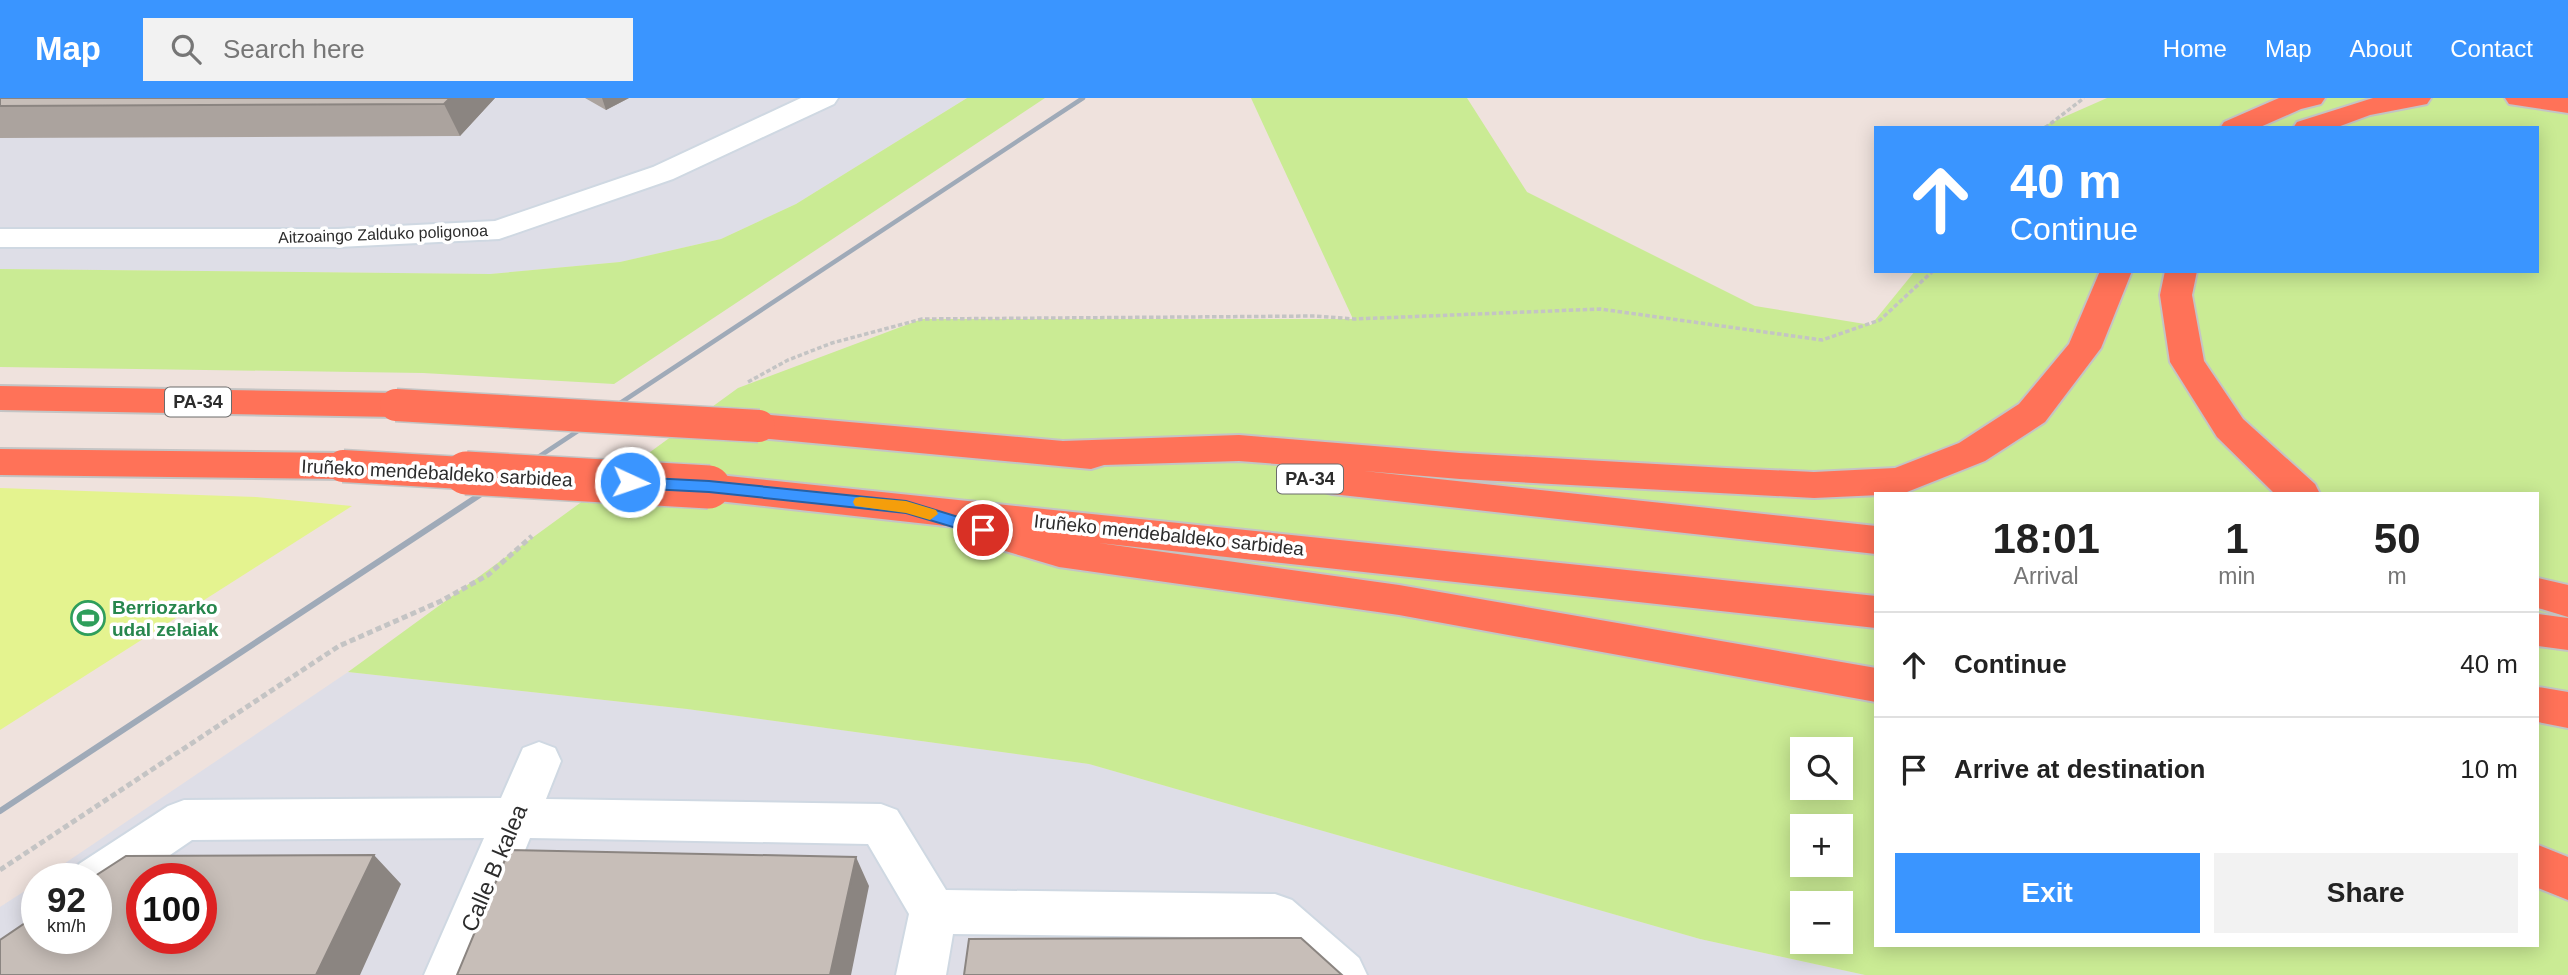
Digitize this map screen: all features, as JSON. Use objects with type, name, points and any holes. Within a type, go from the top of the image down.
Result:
[{"type":"highway","points":[[2239,126],[2291,103],[2311,98]]},
{"type":"highway","points":[[2313,126],[2364,108],[2417,98]]},
{"type":"highway","points":[[2518,98],[2568,104]]},
{"type":"highway","points":[[1065,453],[1239,448],[1460,466],[1739,482],[1814,485],[1899,481],[1972,452],[2032,413],[2084,348],[2115,273]]},
{"type":"highway","points":[[2181,273],[2176,295],[2187,362],[2230,428],[2299,492]]},
{"type":"highway","name":"PA-34","points":[[0,398],[396,405],[759,426],[1065,453],[1874,540]]},
{"type":"highway","name":"Iruñeko mendebaldeko sarbidea","points":[[0,462],[343,466],[709,487],[1874,612]]},
{"type":"highway","points":[[906,507],[1059,552],[1399,600],[1874,685]]},
{"type":"highway","points":[[2539,593],[2568,601]]},
{"type":"highway","points":[[2539,630],[2568,634]]},
{"type":"highway","points":[[2539,705],[2568,710]]},
{"type":"highway","points":[[2539,866],[2568,879]]},
{"type":"street","name":"Aitzoaingo Zalduko poligonoa","points":[[0,238],[338,238],[499,230],[663,173],[824,98]]},
{"type":"street","name":"Calle B kalea","points":[[449,975],[539,761]]},
{"type":"street","points":[[112,868],[184,820],[515,818],[881,824],[933,912],[921,975]]},
{"type":"street","points":[[933,912],[1275,916],[1342,975]]},
{"type":"path","points":[[2048,126],[2084,98]]},
{"type":"path","points":[[738,388],[765,371],[839,341],[881,327],[922,319],[1315,316],[1354,319],[1600,309],[1822,340],[1880,320],[1931,273]]},
{"type":"path","points":[[0,870],[339,646],[442,601],[488,575],[532,536]]},
{"type":"shaded area","points":[[0,98],[967,98],[796,204],[721,239],[620,262],[490,274],[0,269]]},
{"type":"shaded area","points":[[348,672],[687,709],[1089,764],[1700,939],[1865,975],[0,975],[0,907],[21,893],[21,954],[112,954],[112,863],[65,863]]},
{"type":"green space","points":[[967,98],[1045,98],[614,384],[423,373],[0,367],[0,269],[490,274],[620,262],[721,239],[796,204]]},
{"type":"green space","points":[[1251,98],[1467,98],[1527,192],[1755,306],[1871,325],[1913,273],[2539,273],[2539,126],[2044,126],[2107,98],[2568,98],[2568,975],[1865,975],[1700,939],[1089,764],[687,709],[348,672],[738,388],[922,319],[1353,319]]},
{"type":"green space","name":"Berriozarko udal zelaiak","points":[[0,488],[256,497],[352,506],[0,730]]},
{"type":"building","points":[[0,98],[450,98],[444,104],[0,106]]},
{"type":"building","points":[[509,850],[856,857],[830,975],[457,975]]},
{"type":"building","points":[[374,855],[316,975],[0,975],[0,940],[21,926],[21,954],[112,954],[112,865],[126,856]]},
{"type":"building","points":[[1301,938],[1342,975],[964,975],[969,939]]},
{"type":"railway","points":[[511,475],[1083,98]]},
{"type":"railway","points":[[0,811],[513,473]]},
{"type":"slow traffic","points":[[860,502],[906,507],[930,514]]},
{"type":"place","name":"Berriozarko udal zelaiak","points":[[88,618]]},
{"type":"route","points":[[630,482],[709,487],[906,507],[983,530]]}]
